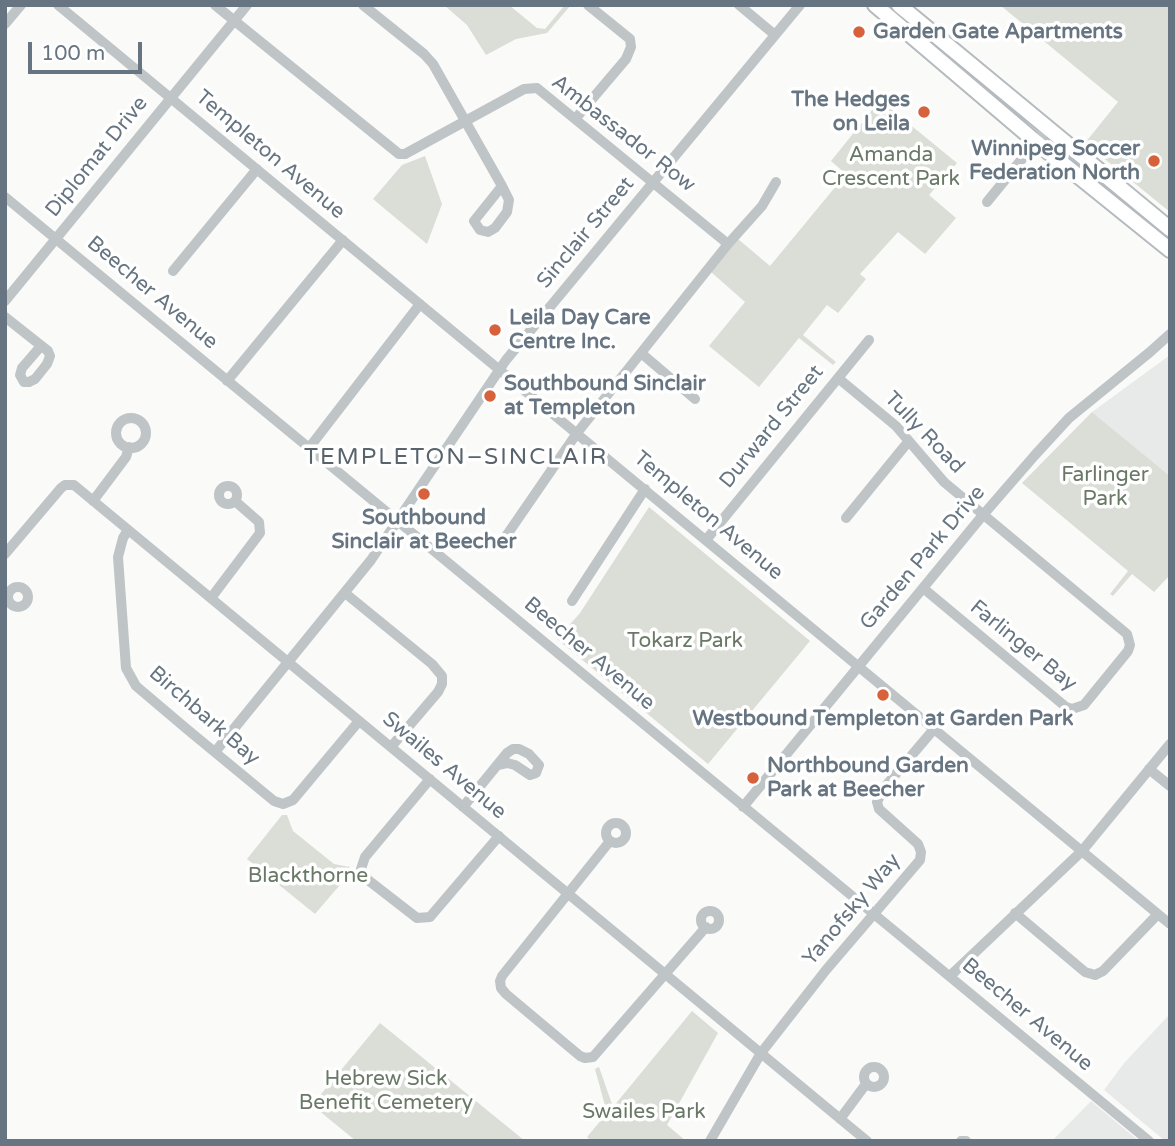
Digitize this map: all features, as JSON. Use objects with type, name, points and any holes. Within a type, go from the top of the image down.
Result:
[{"type":"main road","points":[[875,5],[1036,142],[1170,250]]},
{"type":"main road","points":[[899,5],[1170,229]]},
{"type":"street","points":[[5,24],[21,5]]},
{"type":"street","name":"Templeton Avenue","points":[[58,5],[1170,924]]},
{"type":"street","name":"Ambassador Row","points":[[215,5],[399,154],[405,154],[524,89],[542,91],[728,244]]},
{"type":"street","name":"Diplomat Drive","points":[[5,301],[247,5]]},
{"type":"street","points":[[363,5],[433,64],[502,186]]},
{"type":"street","points":[[576,118],[626,59],[631,47],[630,40],[588,5]]},
{"type":"street","points":[[739,5],[775,35]]},
{"type":"street","name":"Sinclair Street","points":[[215,752],[345,593],[398,522],[499,369],[800,5]]},
{"type":"street","points":[[987,202],[1048,127]]},
{"type":"street","points":[[173,271],[257,169]]},
{"type":"street","points":[[502,542],[577,433],[728,244],[762,206],[776,181]]},
{"type":"street","name":"Beecher Avenue","points":[[5,197],[1149,1141]]},
{"type":"street","points":[[228,381],[343,240]]},
{"type":"street","points":[[309,448],[420,304]]},
{"type":"street","points":[[5,317],[41,346]]},
{"type":"street","name":"Garden Park Drive","points":[[743,807],[983,515],[1069,418],[1170,334]]},
{"type":"street","name":"Durward Street","points":[[706,540],[869,340]]},
{"type":"street","name":"Garden Park Drive","points":[[1150,352],[1170,345]]},
{"type":"street","points":[[641,353],[695,399]]},
{"type":"street","name":"Tully Road","points":[[838,378],[896,426],[944,482],[983,515]]},
{"type":"street","points":[[846,518],[908,442]]},
{"type":"street","points":[[93,501],[126,457],[129,447]]},
{"type":"street","name":"Swailes Avenue","points":[[5,554],[65,485],[74,485],[867,1141]]},
{"type":"street","points":[[572,601],[645,489]]},
{"type":"street","points":[[211,598],[260,533],[259,522],[235,501]]},
{"type":"street","name":"Farlinger Bay","points":[[923,588],[1066,707],[1072,709],[1084,705],[1102,684],[1128,651],[1130,639],[1127,634],[983,515]]},
{"type":"street","name":"Birchbark Bay","points":[[128,530],[122,538],[118,556],[125,668],[136,687],[274,801],[288,803],[359,720]]},
{"type":"street","points":[[345,593],[432,664],[442,676],[438,692],[391,747]]},
{"type":"street","name":"Yanofsky Way","points":[[710,1141],[761,1053],[920,860],[918,844],[879,809],[877,802],[879,795],[934,729]]},
{"type":"street","points":[[950,976],[1082,851],[1170,744]]},
{"type":"street","points":[[463,807],[498,765]]},
{"type":"street","points":[[1149,769],[1170,786]]},
{"type":"street","points":[[430,779],[365,857],[361,869],[368,880],[417,918],[430,917],[499,836]]},
{"type":"street","points":[[610,841],[502,976],[501,988],[506,995],[585,1058],[598,1053],[705,927]]},
{"type":"street","points":[[1015,914],[1085,972],[1095,975],[1103,971],[1158,914]]},
{"type":"street","points":[[840,1119],[866,1084]]},
{"type":"shaded area","points":[[1170,355],[1170,476],[1092,412]]},
{"type":"shaded area","points":[[1170,1014],[1170,1141],[1165,1141],[1104,1090],[1125,1062]]},
{"type":"shaded area","points":[[1091,1101],[1139,1141],[1052,1141]]},
{"type":"green space","points":[[444,5],[509,5],[537,28],[545,29],[565,5],[571,5],[547,33],[516,39],[486,55],[467,25]]},
{"type":"green space","points":[[1000,5],[1170,5],[1170,212],[1085,143],[1118,102]]},
{"type":"green space","name":"Amanda Crescent Park","points":[[880,100],[957,163],[929,195],[956,218],[925,254],[898,232],[860,274],[866,279],[838,313],[827,305],[803,335],[836,362],[833,365],[799,338],[759,387],[709,346],[745,302],[711,272],[738,239],[770,266],[846,174],[831,161]]},
{"type":"green space","points":[[425,156],[442,204],[427,244],[373,199],[402,165]]},
{"type":"green space","name":"Farlinger Park","points":[[1092,412],[1170,476],[1170,575],[1154,592],[1132,574],[1113,596],[1110,594],[1128,571],[1022,483]]},
{"type":"green space","name":"Tokarz Park","points":[[649,507],[810,641],[708,764],[557,639],[580,613]]},
{"type":"green space","name":"Blackthorne","points":[[282,815],[287,815],[293,831],[334,864],[350,867],[353,876],[345,879],[315,914],[247,859]]},
{"type":"green space","name":"Swailes Park","points":[[692,1011],[718,1033],[667,1125],[686,1141],[591,1141],[587,1137],[607,1113],[595,1069],[599,1067],[613,1107]]},
{"type":"green space","name":"Hebrew Sick Benefit Cemetery","points":[[380,1023],[525,1141],[356,1141],[312,1105]]},
{"type":"place","name":"Garden Gate Apartments","points":[[859,32]]},
{"type":"place","name":"The Hedges on Leila","points":[[924,112]]},
{"type":"place","name":"Winnipeg Soccer Federation North","points":[[1154,161]]},
{"type":"place","name":"Leila Day Care Centre Inc.","points":[[495,330]]},
{"type":"place","name":"Southbound Sinclair at Templeton","points":[[490,396]]},
{"type":"place","name":"Southbound Sinclair at Beecher","points":[[424,494]]},
{"type":"place","name":"Westbound Templeton at Garden Park","points":[[883,695]]},
{"type":"place","name":"Northbound Garden Park at Beecher","points":[[753,778]]},
{"type":"district","name":"TEMPLETON–SINCLAIR","points":[[456,458]]}]
